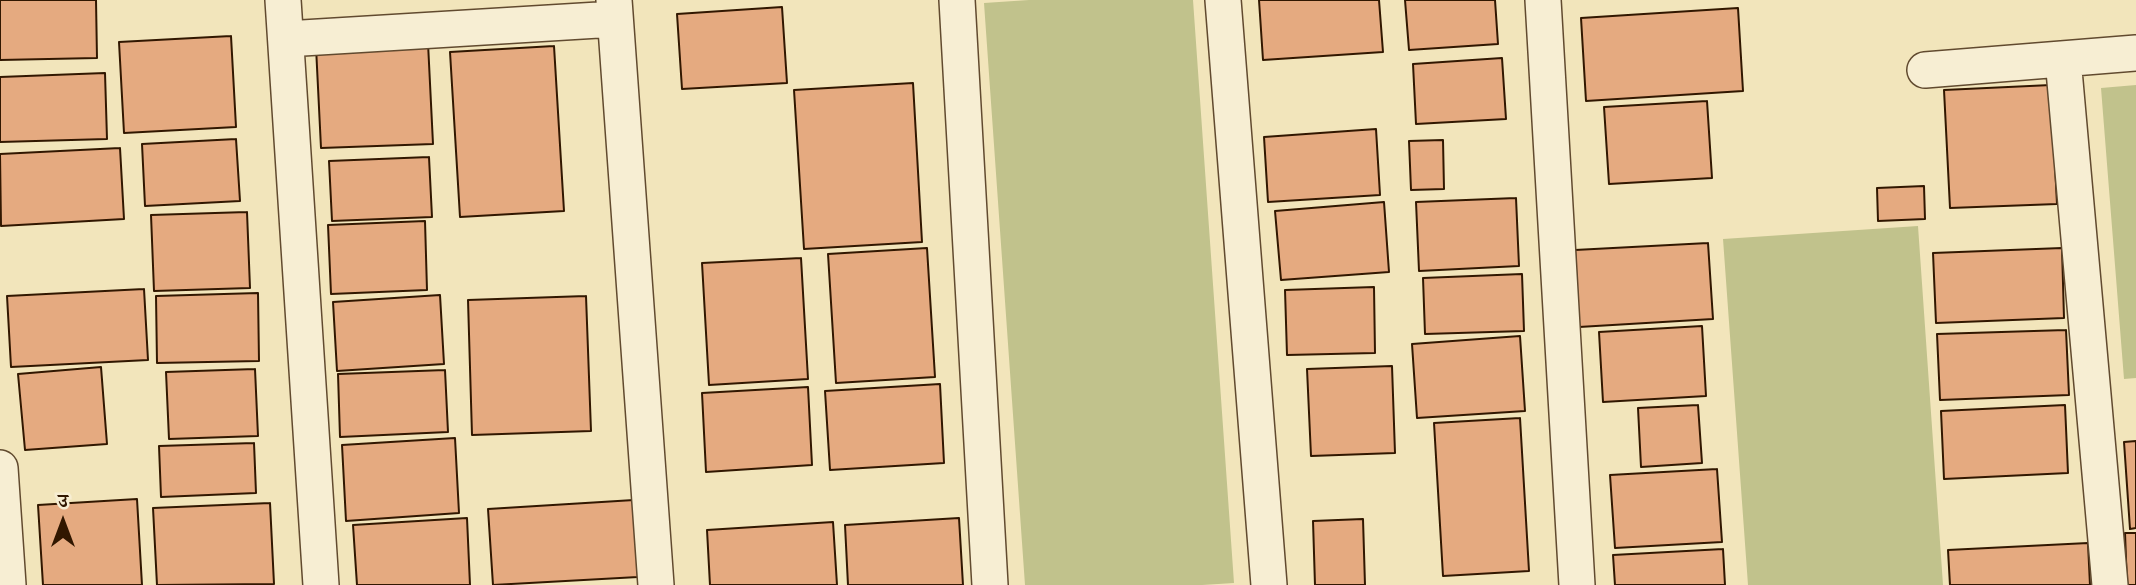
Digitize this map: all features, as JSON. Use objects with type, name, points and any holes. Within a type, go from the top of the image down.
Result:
[{"type":"street","points":[[284,0],[321,585]]},
{"type":"street","points":[[957,0],[990,585]]},
{"type":"street","points":[[1223,0],[1269,585]]},
{"type":"street","points":[[1543,0],[1577,585]]},
{"type":"street","points":[[286,39],[615,9],[656,585]]},
{"type":"street","points":[[1925,69],[2136,53]]},
{"type":"street","points":[[2063,59],[2110,585]]},
{"type":"street","points":[[0,468],[8,585]]},
{"type":"green space","points":[[1029,0],[1193,0],[1234,583],[1025,585],[984,3]]},
{"type":"green space","points":[[2136,85],[2136,378],[2124,379],[2101,88]]},
{"type":"green space","points":[[1918,226],[1943,585],[1748,585],[1723,239]]},
{"type":"building","points":[[0,0],[96,0],[97,58],[0,60]]},
{"type":"building","points":[[1259,0],[1379,0],[1383,52],[1263,60]]},
{"type":"building","points":[[1405,0],[1495,0],[1498,44],[1409,50]]},
{"type":"building","points":[[782,7],[787,83],[682,89],[677,14]]},
{"type":"building","points":[[1738,8],[1743,91],[1586,101],[1581,18]]},
{"type":"building","points":[[231,36],[236,127],[124,133],[119,42]]},
{"type":"building","points":[[428,43],[433,144],[321,148],[316,47]]},
{"type":"building","points":[[554,46],[564,211],[460,217],[450,52]]},
{"type":"building","points":[[1502,58],[1506,119],[1416,124],[1413,64]]},
{"type":"building","points":[[105,73],[107,139],[0,142],[0,77]]},
{"type":"building","points":[[913,83],[922,242],[804,249],[794,90]]},
{"type":"building","points":[[2051,85],[2057,204],[1950,208],[1944,90]]},
{"type":"building","points":[[1707,101],[1712,178],[1609,184],[1604,107]]},
{"type":"building","points":[[1376,129],[1380,195],[1268,202],[1264,137]]},
{"type":"building","points":[[236,139],[240,201],[145,206],[142,144]]},
{"type":"building","points":[[1443,140],[1444,189],[1411,190],[1409,141]]},
{"type":"building","points":[[120,148],[124,219],[1,226],[0,154]]},
{"type":"building","points":[[429,157],[432,217],[332,221],[329,161]]},
{"type":"building","points":[[1924,186],[1925,219],[1878,221],[1877,188]]},
{"type":"building","points":[[1516,198],[1519,266],[1419,271],[1416,202]]},
{"type":"building","points":[[1384,202],[1389,272],[1281,280],[1275,211]]},
{"type":"building","points":[[247,212],[250,288],[154,291],[151,215]]},
{"type":"building","points":[[425,221],[427,290],[331,294],[328,225]]},
{"type":"building","points":[[1708,243],[1713,319],[1579,327],[1575,250]]},
{"type":"building","points":[[927,248],[935,377],[836,383],[828,254]]},
{"type":"building","points":[[2062,248],[2064,318],[1936,323],[1933,253]]},
{"type":"building","points":[[801,258],[808,379],[709,385],[702,263]]},
{"type":"building","points":[[1522,274],[1524,331],[1425,334],[1423,278]]},
{"type":"building","points":[[1374,287],[1375,353],[1287,355],[1285,290]]},
{"type":"building","points":[[144,289],[148,360],[11,367],[7,296]]},
{"type":"building","points":[[258,293],[259,361],[157,363],[156,296]]},
{"type":"building","points":[[440,295],[444,364],[337,371],[333,302]]},
{"type":"building","points":[[586,296],[591,431],[472,435],[468,300]]},
{"type":"building","points":[[1702,326],[1706,396],[1603,402],[1599,332]]},
{"type":"building","points":[[2066,330],[2069,395],[1940,400],[1937,334]]},
{"type":"building","points":[[1520,336],[1525,411],[1417,418],[1412,344]]},
{"type":"building","points":[[1392,366],[1395,453],[1311,456],[1307,369]]},
{"type":"building","points":[[101,367],[107,444],[25,450],[18,374]]},
{"type":"building","points":[[255,369],[258,436],[169,439],[166,372]]},
{"type":"building","points":[[445,370],[448,432],[340,437],[338,374]]},
{"type":"building","points":[[940,384],[944,463],[830,470],[825,391]]},
{"type":"building","points":[[808,387],[812,465],[706,472],[702,393]]},
{"type":"building","points":[[1698,405],[1702,463],[1641,467],[1638,408]]},
{"type":"building","points":[[2065,405],[2068,473],[1944,479],[1941,411]]},
{"type":"building","points":[[1520,418],[1529,571],[1443,576],[1434,423]]},
{"type":"building","points":[[455,438],[459,513],[346,521],[342,445]]},
{"type":"building","points":[[2136,441],[2136,528],[2130,529],[2124,442]]},
{"type":"building","points":[[254,443],[256,493],[161,497],[159,446]]},
{"type":"building","points":[[1717,469],[1722,542],[1615,548],[1610,475]]},
{"type":"building","points":[[137,499],[142,585],[43,585],[38,505]]},
{"type":"building","points":[[634,500],[638,577],[493,585],[488,509]]},
{"type":"building","points":[[270,503],[274,584],[157,585],[153,508]]},
{"type":"building","points":[[467,518],[470,585],[357,585],[353,525]]},
{"type":"building","points":[[959,518],[963,585],[848,585],[845,525]]},
{"type":"building","points":[[1363,519],[1365,585],[1315,585],[1313,521]]},
{"type":"building","points":[[833,522],[837,585],[710,585],[707,530]]},
{"type":"building","points":[[2125,533],[2136,533],[2136,585],[2127,585]]},
{"type":"building","points":[[2088,543],[2090,585],[1950,585],[1948,550]]},
{"type":"building","points":[[1723,549],[1725,585],[1615,585],[1613,555]]}]
